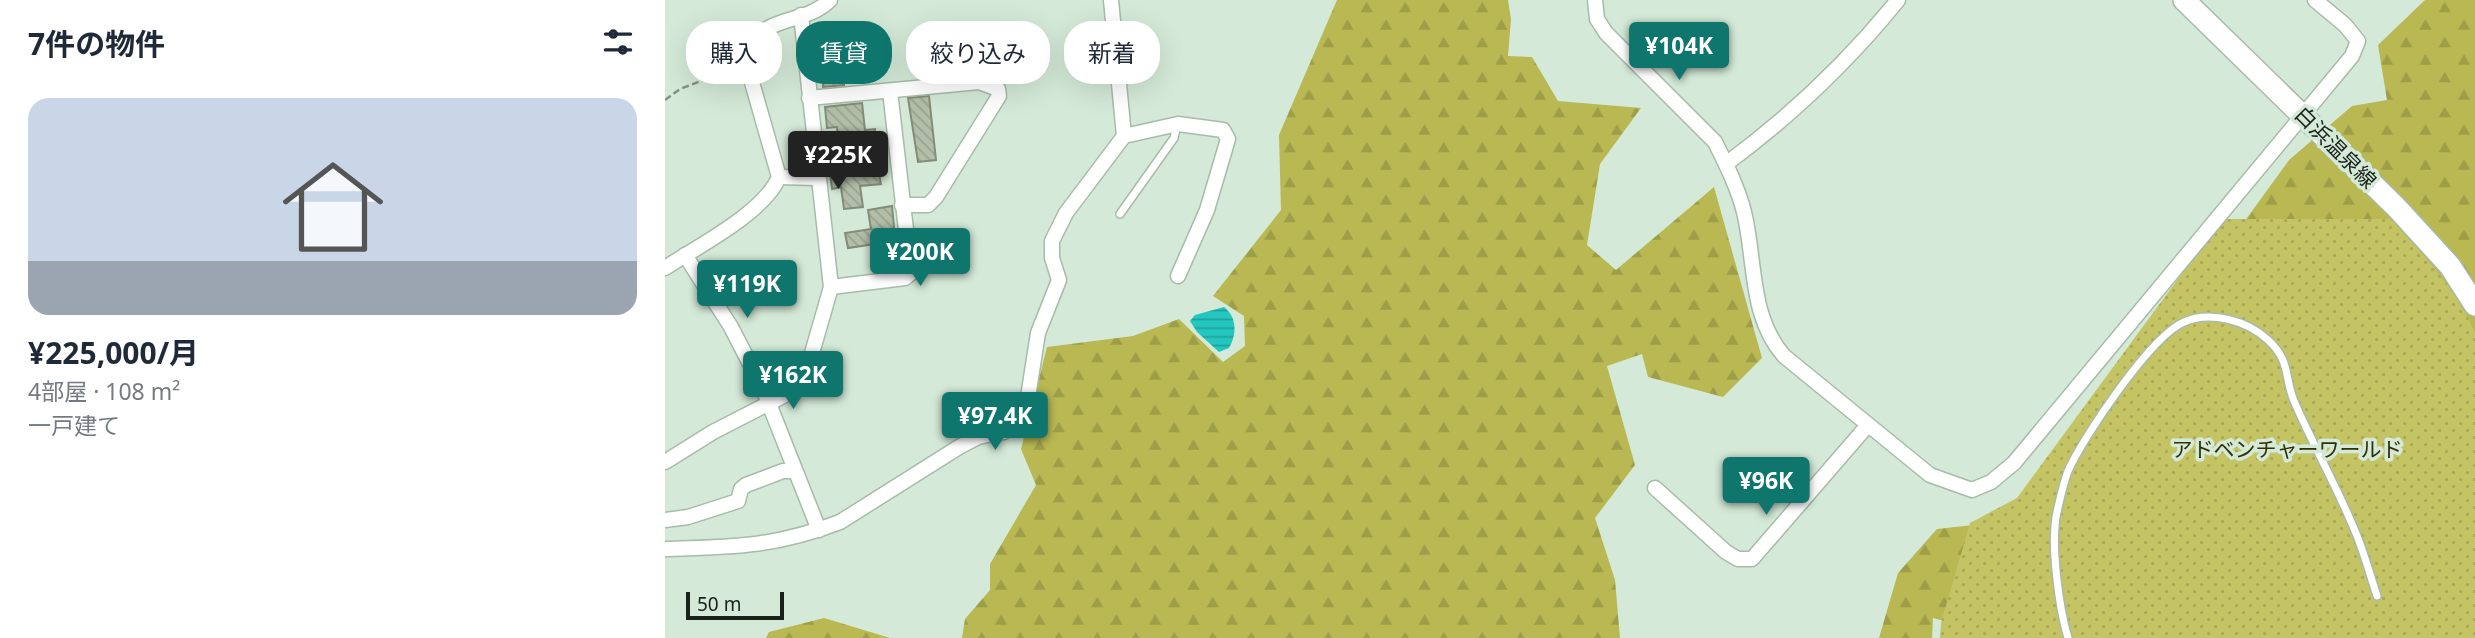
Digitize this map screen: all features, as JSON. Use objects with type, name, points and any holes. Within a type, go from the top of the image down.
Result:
[{"type":"main road","name":"白浜温泉線","points":[[2184,0],[2302,113],[2434,247],[2475,305]]},
{"type":"street","points":[[782,23],[830,0]]},
{"type":"street","points":[[1111,0],[1124,136]]},
{"type":"street","points":[[1595,0],[1597,19],[1607,33],[1715,142],[1744,211],[1760,313],[1771,341],[1784,356],[1930,475],[1972,491],[1991,482],[2014,463],[2352,56],[2358,41],[2345,25],[2315,0]]},
{"type":"street","points":[[1726,164],[1776,127],[1821,86],[1898,0]]},
{"type":"street","points":[[665,462],[713,432],[769,405],[804,381],[831,287],[801,15]]},
{"type":"street","points":[[809,98],[979,82],[998,89],[999,96],[936,197],[928,205],[902,205]]},
{"type":"street","points":[[665,268],[760,203],[774,190],[779,177],[752,84]]},
{"type":"street","points":[[831,287],[905,278],[911,273],[890,91]]},
{"type":"street","points":[[665,548],[764,545],[819,530],[840,522],[959,447],[978,437],[1004,432],[1026,410],[1038,333],[1059,280],[1052,258],[1052,241],[1066,213],[1124,136],[1178,124],[1223,130],[1228,139],[1207,210],[1178,276]]},
{"type":"street","points":[[779,177],[818,178]]},
{"type":"street","points":[[685,255],[731,327],[769,405],[792,460],[793,471],[819,530]]},
{"type":"street","points":[[1655,488],[1726,552],[1738,559],[1752,559],[1868,425]]},
{"type":"street","points":[[665,520],[688,517],[738,501],[741,489],[746,485],[783,471],[793,471]]},
{"type":"lane","points":[[1120,214],[1174,138],[1178,124]]},
{"type":"lane","points":[[2068,638],[2059,600],[2056,516],[2068,471],[2108,406],[2162,338],[2186,321],[2200,318],[2230,320],[2245,325],[2267,339],[2284,359],[2293,397],[2356,532],[2377,596]]},
{"type":"path","points":[[665,100],[680,89],[693,84]]},
{"type":"green space","points":[[1337,0],[1508,0],[1511,19],[1508,56],[1532,57],[1558,101],[1641,108],[1600,164],[1587,245],[1616,270],[1714,187],[1762,358],[1723,397],[1648,377],[1642,354],[1607,366],[1635,465],[1595,518],[1615,580],[1620,638],[962,638],[965,619],[990,590],[990,564],[1036,485],[1021,449],[1047,347],[1133,336],[1179,319],[1223,362],[1245,346],[1244,316],[1213,296],[1281,210],[1279,135]]},
{"type":"green space","points":[[2425,0],[2475,0],[2475,590],[2207,273],[2289,160],[2352,106],[2387,100],[2378,45]]},
{"type":"green space","name":"アドベンチャーワールド","points":[[2222,219],[2390,219],[2426,259],[2458,301],[2475,333],[2475,638],[1940,638],[1941,623],[1970,523],[2017,498]]},
{"type":"green space","points":[[2028,519],[2010,638],[1933,618],[1932,638],[1879,638],[1898,573],[1937,529]]},
{"type":"green space","points":[[824,618],[890,638],[766,638],[769,632]]},
{"type":"water","points":[[1224,307],[1233,321],[1234,332],[1229,348],[1219,352],[1197,332],[1190,321],[1195,315]]},
{"type":"building","points":[[823,84],[844,84],[844,85],[823,87]]},
{"type":"building","points":[[929,96],[936,160],[918,162],[908,98]]},
{"type":"building","points":[[862,103],[865,130],[875,129],[873,144],[881,184],[860,186],[863,207],[844,209],[841,187],[832,189],[830,173],[861,168],[859,148],[838,149],[837,127],[827,128],[825,107]]},
{"type":"building","points":[[892,206],[895,238],[888,239],[890,258],[899,258],[900,269],[877,271],[875,244],[848,248],[845,233],[871,229],[868,210]]}]
